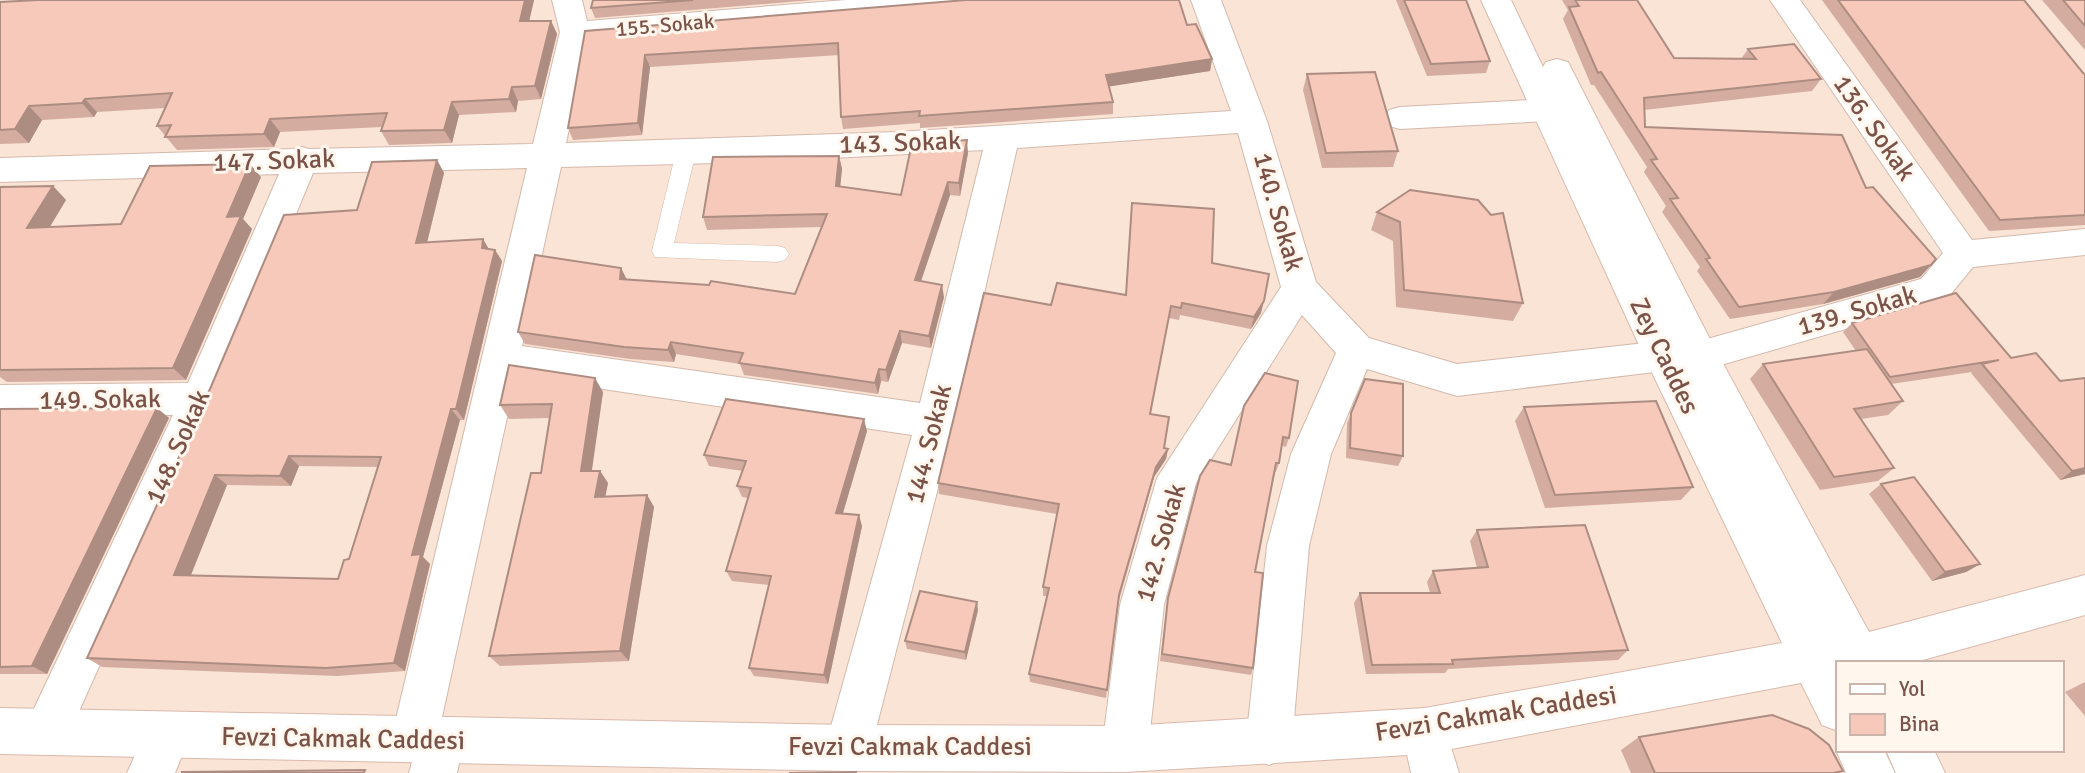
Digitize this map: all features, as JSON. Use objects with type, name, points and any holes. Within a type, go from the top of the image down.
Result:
[{"type":"street","name":"155. Sokak","points":[[571,16],[965,0]]},
{"type":"street","name":"140. Sokak","points":[[1206,0],[1251,121],[1300,288],[1356,350]]},
{"type":"street","name":"Zey Caddes","points":[[1496,0],[1548,110],[1682,356],[1861,660]]},
{"type":"street","name":"Zey Caddes","points":[[1522,0],[1682,356],[1813,659],[1836,705]]},
{"type":"street","name":"136. Sokak","points":[[1785,0],[1963,254]]},
{"type":"street","points":[[429,751],[500,358],[548,154],[571,16]]},
{"type":"street","points":[[1400,118],[1548,110]]},
{"type":"street","name":"143. Sokak","points":[[548,154],[686,152],[1003,138],[1251,121]]},
{"type":"street","name":"144. Sokak","points":[[848,748],[935,422],[1003,138]]},
{"type":"street","name":"147. Sokak","points":[[0,170],[302,159],[548,154]]},
{"type":"street","name":"148. Sokak","points":[[47,731],[200,399],[302,159]]},
{"type":"street","points":[[1963,254],[2085,242]]},
{"type":"street","name":"139. Sokak","points":[[1682,356],[1933,290],[1963,254]]},
{"type":"street","name":"142. Sokak","points":[[1125,749],[1142,605],[1177,478],[1300,288]]},
{"type":"street","points":[[1269,742],[1288,547],[1311,454],[1356,350],[1457,380],[1682,356]]},
{"type":"street","points":[[500,358],[935,422]]},
{"type":"street","name":"149. Sokak","points":[[0,401],[200,399]]},
{"type":"street","points":[[1861,660],[2085,595]]},
{"type":"street","name":"Fevzi Cakmak Caddesi","points":[[0,731],[47,731],[159,754],[848,748],[909,760],[1269,742],[1430,752],[1813,659]]},
{"type":"street","points":[[1860,752],[1871,773]]},
{"type":"street","points":[[1910,752],[1921,773]]},
{"type":"lane","points":[[686,152],[662,251],[778,254]]},
{"type":"shaded area","points":[[0,0],[2085,0],[2085,773],[0,773]]},
{"type":"building","points":[[525,0],[520,21],[551,21],[535,86],[512,87],[509,99],[452,102],[444,130],[381,131],[387,113],[270,119],[264,134],[165,137],[171,125],[157,126],[172,93],[29,106],[15,129],[0,130],[0,2]]},
{"type":"building","points":[[593,0],[693,0],[591,8]]},
{"type":"building","points":[[966,0],[1179,0],[1187,25],[1196,24],[1212,59],[1106,75],[1113,102],[919,116],[920,111],[841,117],[838,43],[645,55],[638,123],[568,128],[585,31]]},
{"type":"building","points":[[1404,0],[1466,0],[1490,61],[1431,64]]},
{"type":"building","points":[[1575,0],[1637,0],[1674,58],[1756,59],[1748,49],[1794,44],[1821,79],[1644,98],[1645,127],[1842,135],[1866,188],[1873,187],[1936,259],[1931,265],[1834,292],[1739,307],[1670,199],[1678,198],[1651,160],[1657,159],[1601,72],[1598,73],[1569,7],[1579,6]]},
{"type":"building","points":[[1838,0],[2024,0],[2085,74],[2085,215],[2000,220]]},
{"type":"building","points":[[2063,0],[2085,0],[2085,26]]},
{"type":"building","points":[[1375,72],[1398,151],[1326,153],[1307,74]]},
{"type":"building","points":[[967,140],[959,183],[948,182],[915,280],[942,285],[929,336],[900,331],[886,370],[879,369],[875,383],[739,363],[743,353],[671,342],[668,350],[624,347],[518,332],[535,255],[621,268],[620,279],[709,285],[711,281],[795,294],[827,214],[703,217],[713,157],[839,156],[836,186],[901,195],[912,143]]},
{"type":"building","points":[[437,160],[416,243],[483,239],[482,248],[495,250],[456,409],[451,409],[412,555],[421,554],[394,663],[326,668],[87,658],[210,389],[284,215],[357,210],[372,162]],"holes":[[[289,456],[381,457],[349,559],[344,560],[338,579],[174,575],[215,475],[280,476]]]},
{"type":"building","points":[[250,164],[227,217],[241,216],[173,368],[0,370],[0,187],[53,186],[27,228],[121,224],[150,166]]},
{"type":"building","points":[[1410,190],[1478,200],[1491,215],[1503,213],[1523,303],[1404,290],[1400,222],[1377,212]]},
{"type":"building","points":[[1132,203],[1214,209],[1212,263],[1269,274],[1264,301],[1254,317],[1182,303],[1181,308],[1171,306],[1150,414],[1169,417],[1164,448],[1168,449],[1156,467],[1119,595],[1107,690],[1029,674],[1049,588],[1043,587],[1059,504],[938,483],[984,293],[1051,305],[1057,283],[1126,295]]},
{"type":"building","points":[[1956,293],[2011,358],[2036,353],[2060,381],[2085,378],[2085,468],[2072,471],[1982,364],[1999,360],[1890,377],[1852,323]]},
{"type":"building","points":[[1867,349],[1903,401],[1854,409],[1894,468],[1834,477],[1763,364]]},
{"type":"building","points":[[509,365],[595,378],[581,471],[600,471],[595,497],[647,495],[620,651],[489,656],[531,473],[541,473],[552,404],[500,405]]},
{"type":"building","points":[[1265,373],[1298,381],[1289,438],[1283,437],[1279,463],[1276,463],[1255,572],[1263,573],[1253,668],[1162,654],[1168,598],[1200,476],[1210,460],[1231,465],[1244,406]]},
{"type":"building","points":[[1365,379],[1403,384],[1403,456],[1350,448],[1351,413]]},
{"type":"building","points":[[726,399],[864,419],[836,513],[859,515],[824,675],[749,668],[771,576],[726,571],[751,488],[737,486],[746,461],[704,455]]},
{"type":"building","points":[[1656,401],[1693,487],[1555,495],[1524,407]]},
{"type":"building","points":[[157,408],[32,666],[0,667],[0,409]]},
{"type":"building","points":[[1914,477],[1980,564],[1945,572],[1881,484]]},
{"type":"building","points":[[1585,525],[1628,650],[1452,660],[1453,664],[1372,665],[1360,593],[1440,593],[1433,571],[1488,567],[1477,530]]},
{"type":"building","points":[[920,591],[977,602],[965,652],[905,641]]},
{"type":"building","points":[[1772,715],[1809,729],[1829,745],[1843,771],[1655,773],[1639,737]]},
{"type":"building","points":[[365,770],[364,773],[182,773],[182,772]]},
{"type":"building","points":[[856,772],[856,773],[789,773]]}]
